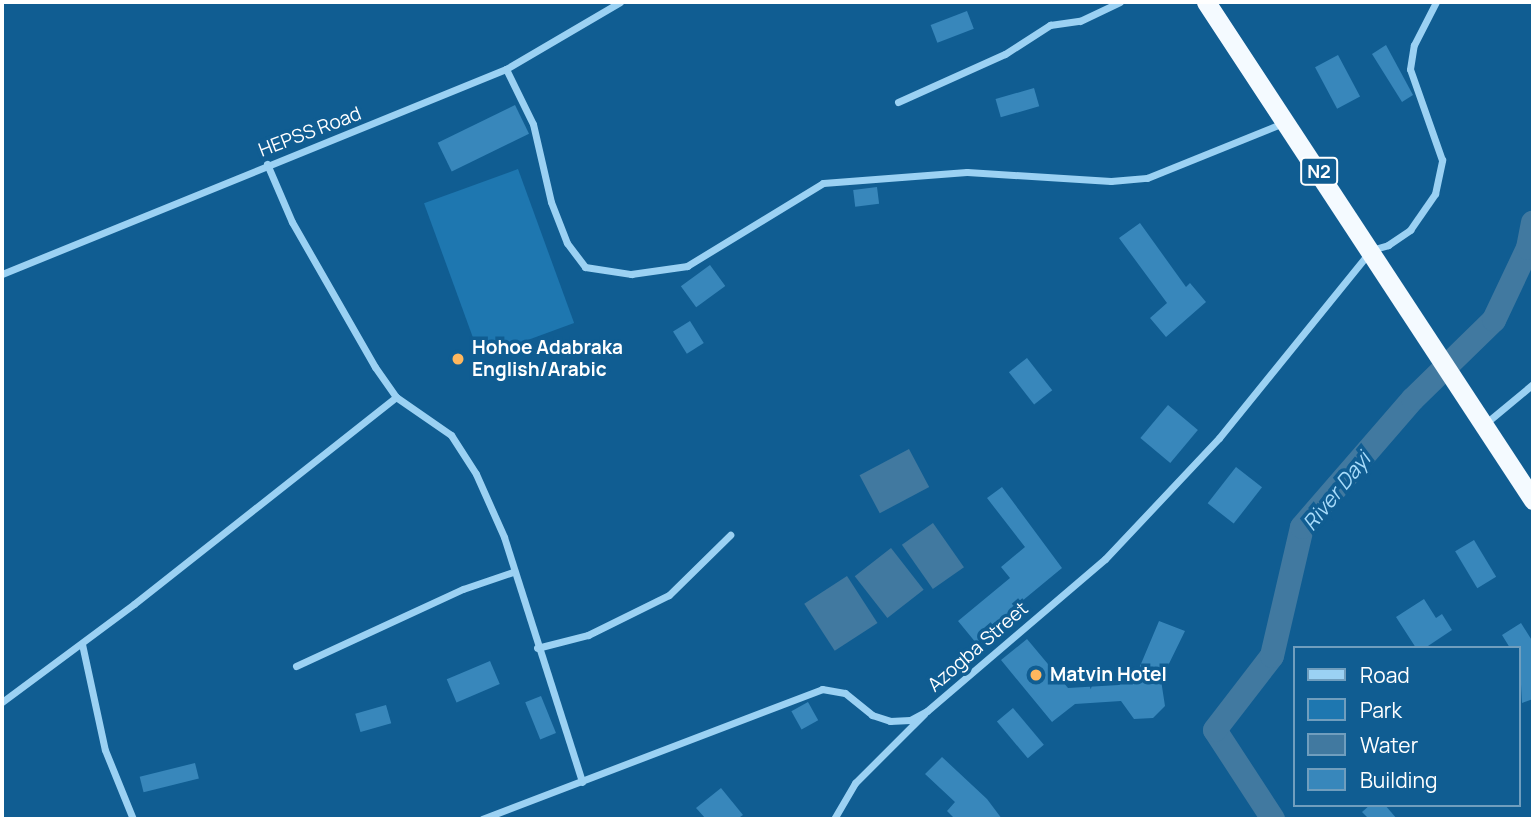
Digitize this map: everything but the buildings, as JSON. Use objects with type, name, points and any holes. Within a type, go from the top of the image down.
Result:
[{"type":"highway","name":"N2","points":[[1206,2],[1486,424],[1533,500]]},
{"type":"street","name":"HEPSS Road","points":[[2,274],[506,69],[620,2]]},
{"type":"street","points":[[898,102],[1005,54],[1050,25],[1080,21],[1120,2]]},
{"type":"street","points":[[1371,250],[1388,245],[1410,230],[1435,194],[1440,178],[1441,153],[1410,69],[1414,45],[1436,2]]},
{"type":"street","points":[[506,69],[533,124],[551,202],[567,243],[585,267],[631,274],[687,266],[823,183],[967,172],[1111,180],[1147,178],[1287,122]]},
{"type":"street","points":[[267,164],[292,222],[333,296],[396,397],[451,435],[490,500],[582,782]]},
{"type":"street","name":"Azogba Street","points":[[482,819],[822,689],[834,688],[872,715],[890,721],[910,720],[927,711],[1105,559],[1219,438],[1371,250]]},
{"type":"street","points":[[1486,424],[1533,384]]},
{"type":"street","points":[[2,702],[82,644],[396,397]]},
{"type":"street","points":[[537,648],[588,635],[670,595],[730,534]]},
{"type":"street","points":[[296,666],[453,593],[513,572]]},
{"type":"street","points":[[82,644],[105,750],[133,819]]},
{"type":"street","points":[[834,819],[855,783],[927,711]]},
{"type":"green space","points":[[518,169],[574,323],[480,357],[424,203]]},
{"type":"water","points":[[909,449],[929,487],[880,513],[860,475]]},
{"type":"water","points":[[933,523],[964,567],[933,589],[902,545]]},
{"type":"water","points":[[891,548],[924,590],[887,618],[855,576]]},
{"type":"water","points":[[847,576],[877,623],[835,651],[804,604]]},
{"type":"waterway","name":"River Dayi","points":[[1273,819],[1215,730],[1272,656],[1302,527],[1413,399],[1494,320],[1528,248],[1533,222]]},
{"type":"place","name":"Hohoe Adabraka English/Arabic","points":[[458,359]]},
{"type":"place","name":"Matvin Hotel","points":[[1036,675]]}]
